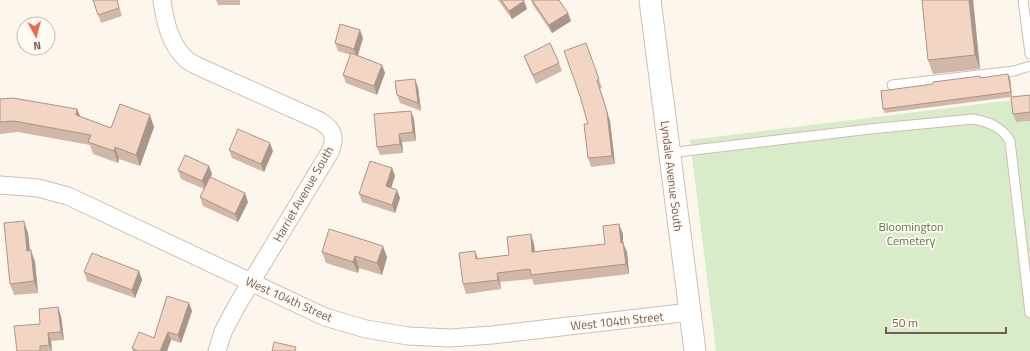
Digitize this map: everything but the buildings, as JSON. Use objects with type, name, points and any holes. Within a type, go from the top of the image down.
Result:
[{"type":"street","name":"Harriet Avenue South","points":[[162,0],[164,18],[169,34],[177,49],[188,61],[320,121],[328,126],[333,134],[333,144],[330,152],[236,306],[223,332],[217,351]]},
{"type":"street","name":"Lyndale Avenue South","points":[[650,0],[695,351]]},
{"type":"street","name":"West 104th Street","points":[[0,185],[38,188],[68,196],[325,317],[366,329],[408,336],[450,338],[492,335],[690,312]]},
{"type":"lane","points":[[1023,0],[1030,54]]},
{"type":"lane","points":[[892,85],[1014,71],[1030,66]]},
{"type":"lane","points":[[669,153],[878,128],[973,120],[986,121],[998,127],[1006,134],[1010,141],[1030,313]]},
{"type":"green space","name":"Bloomington Cemetery","points":[[1030,98],[1030,351],[716,351],[690,140]]}]
